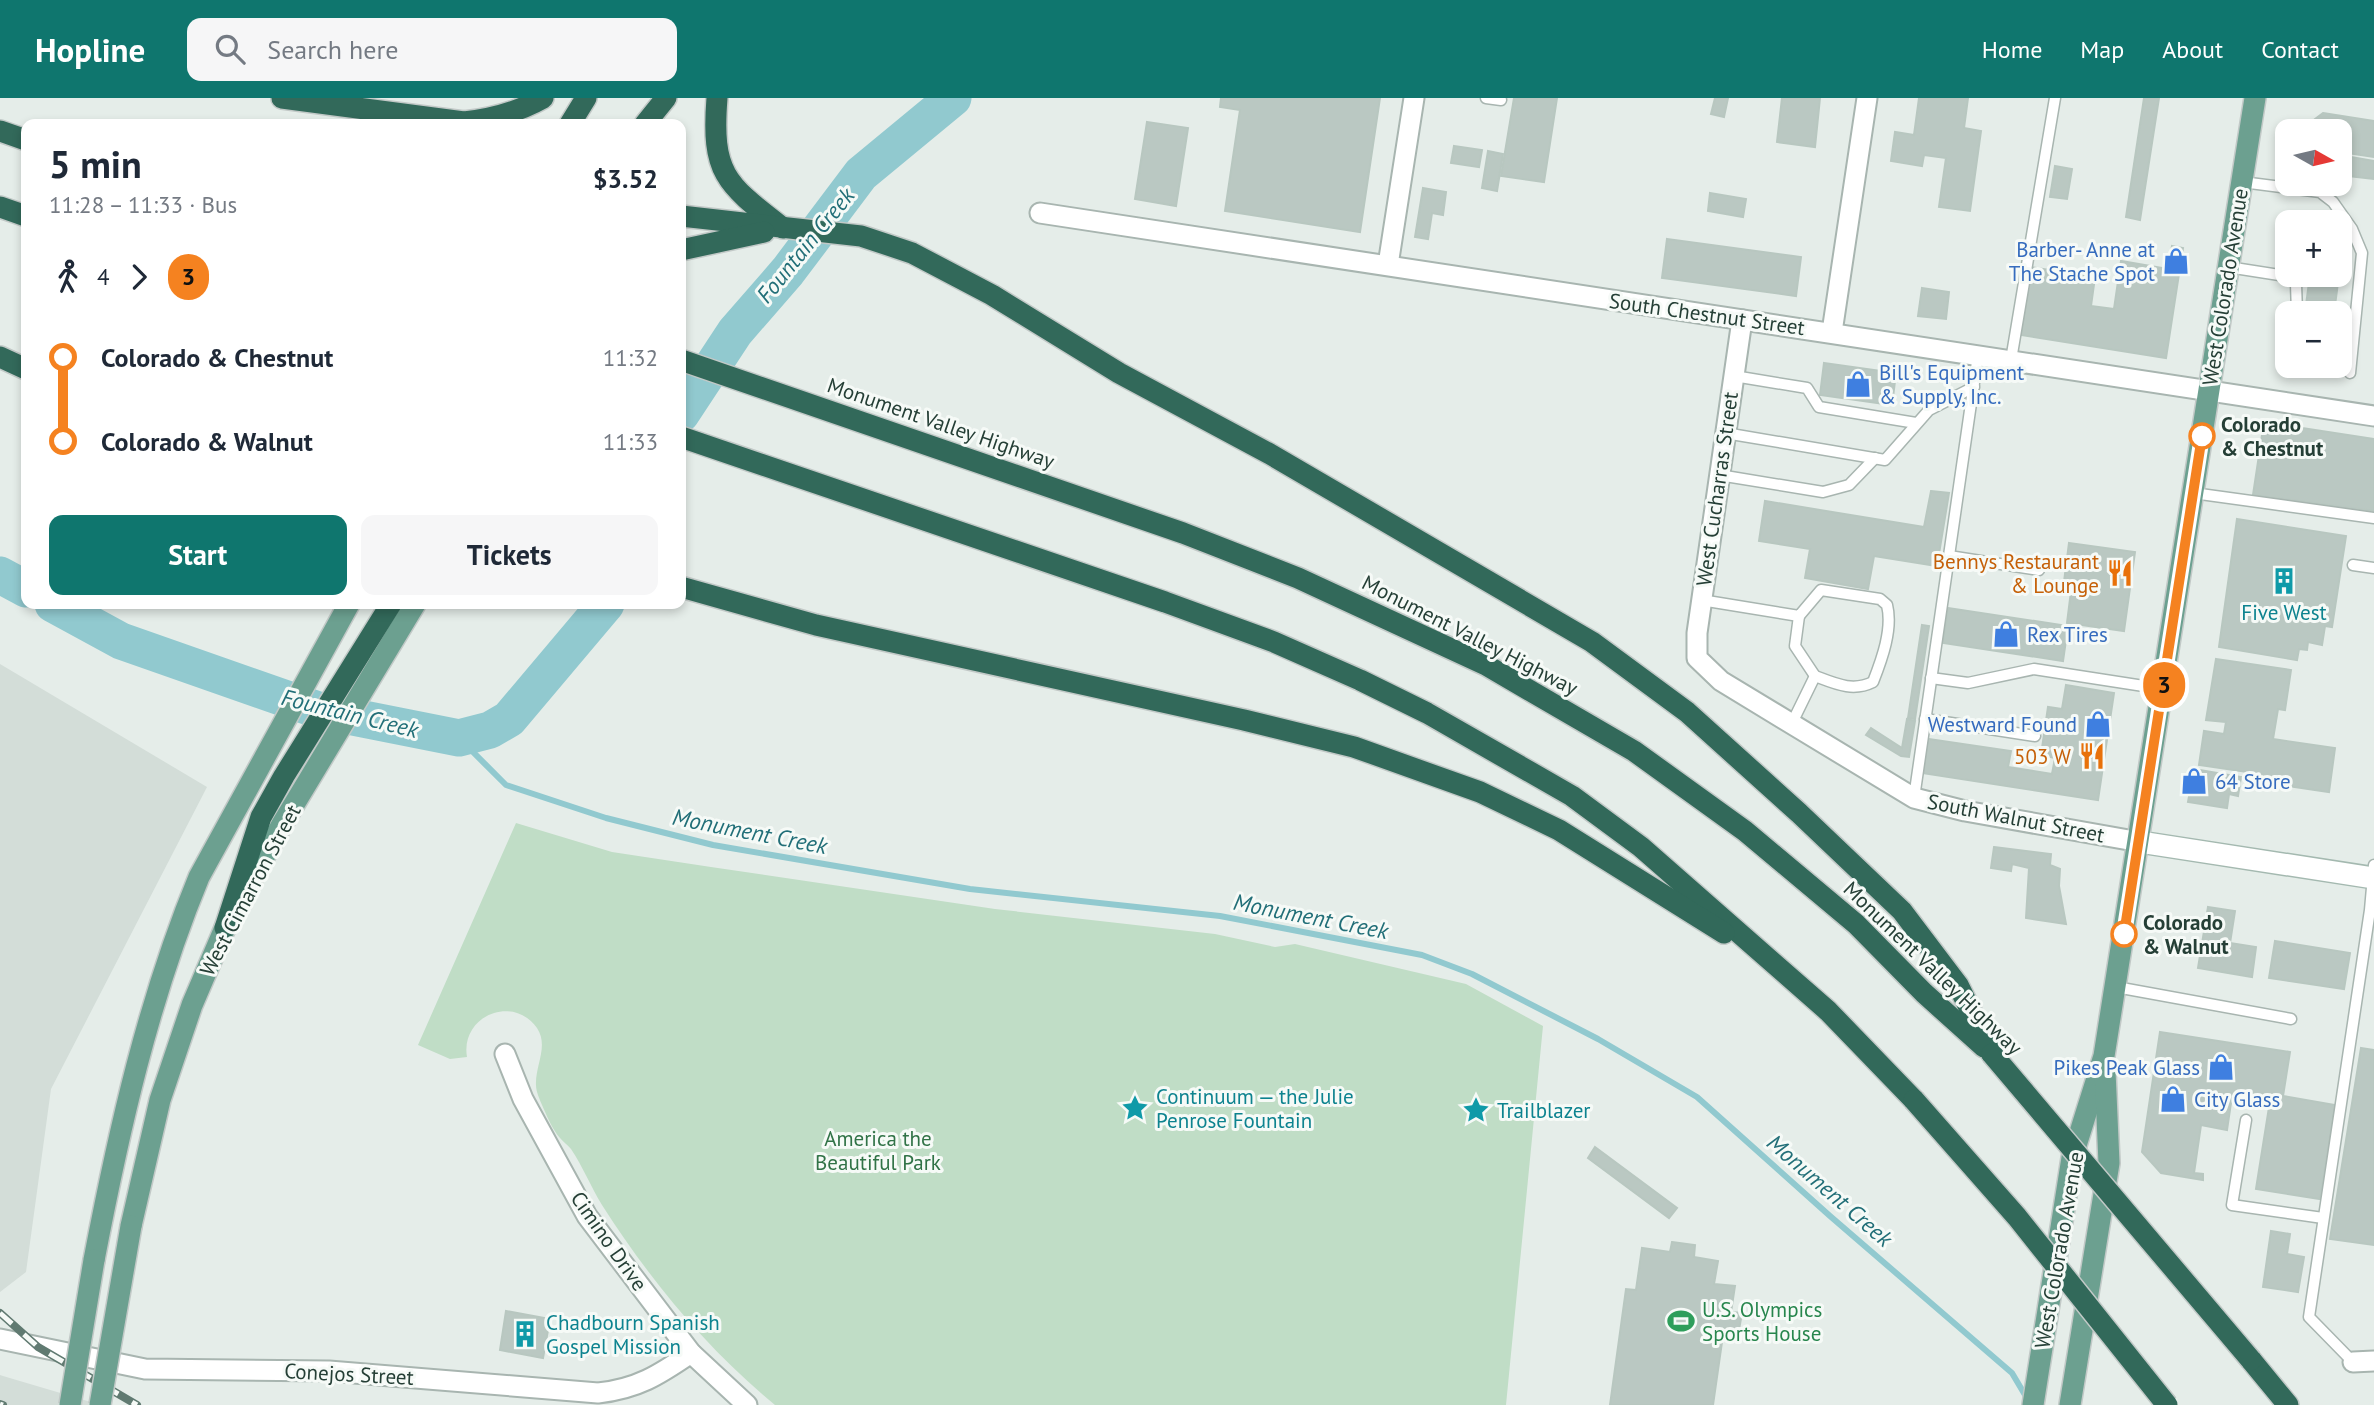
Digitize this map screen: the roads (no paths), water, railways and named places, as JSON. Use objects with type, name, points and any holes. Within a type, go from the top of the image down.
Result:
[{"type":"highway","points":[[493,119],[543,98]]},
{"type":"highway","points":[[573,119],[586,98]]},
{"type":"highway","points":[[649,119],[666,98]]},
{"type":"highway","points":[[717,98],[714,134],[723,171],[741,195],[748,224]]},
{"type":"highway","points":[[290,99],[441,119]]},
{"type":"highway","points":[[290,99],[348,119]]},
{"type":"highway","points":[[0,131],[21,138]]},
{"type":"highway","points":[[0,207],[21,214]]},
{"type":"highway","points":[[686,217],[861,236],[912,253],[992,295],[1119,373],[1270,454],[1592,642],[1687,712],[1902,911],[1958,985],[1992,1054]]},
{"type":"highway","points":[[686,248],[748,224],[783,228]]},
{"type":"highway","points":[[0,357],[21,367]]},
{"type":"highway","name":"Monument Valley Highway","points":[[686,362],[1183,533],[1298,578],[1486,665],[1634,751],[1745,831],[1856,925],[1924,993],[1992,1054],[2288,1405]]},
{"type":"highway","points":[[686,439],[1165,602],[1273,642],[1427,713],[1572,796],[1641,847],[1828,1010],[1914,1100],[2017,1217],[2167,1405]]},
{"type":"highway","points":[[688,590],[816,625],[1244,720],[1354,747],[1387,758],[1480,792],[1559,830],[1782,969]]},
{"type":"highway","points":[[225,928],[261,817],[388,609]]},
{"type":"main road","name":"West Colorado Avenue","points":[[2033,1405],[2072,1158],[2104,1056],[2116,987],[2255,98]]},
{"type":"main road","name":"West Cimarron Street","points":[[70,1405],[94,1261],[127,1103],[171,947],[199,877],[346,609]]},
{"type":"main road","name":"West Cimarron Street","points":[[100,1405],[131,1226],[160,1100],[192,1005],[225,928],[281,826],[412,609]]},
{"type":"main road","name":"South Walnut Street","points":[[2140,842],[2373,873]]},
{"type":"main road","name":"West Colorado Avenue","points":[[2070,1405],[2109,1163],[2104,1056]]},
{"type":"street","points":[[1388,265],[1414,98]]},
{"type":"street","points":[[1832,332],[1867,98]]},
{"type":"street","name":"South Chestnut Street","points":[[1040,213],[2374,416]]},
{"type":"street","name":"West Cucharras Street","points":[[1698,658],[1697,633],[1701,600],[1742,320]]},
{"type":"street","name":"South Walnut Street","points":[[1698,658],[1721,681],[1914,798],[1965,811],[2140,842]]},
{"type":"street","name":"Cimino Drive","points":[[505,1054],[523,1099],[587,1216],[691,1353],[747,1405]]},
{"type":"street","name":"Conejos Street","points":[[0,1339],[145,1369],[329,1371],[598,1393],[622,1391],[642,1383],[691,1353]]},
{"type":"street","points":[[2353,1362],[2374,1361]]},
{"type":"lane","points":[[1486,98],[1500,100]]},
{"type":"lane","points":[[2011,359],[2055,98]]},
{"type":"lane","points":[[2242,182],[2320,192],[2333,202],[2352,229],[2362,253],[2352,353]]},
{"type":"lane","points":[[2228,267],[2292,277],[2297,284],[2297,301]]},
{"type":"lane","points":[[1914,798],[1978,355]]},
{"type":"lane","points":[[1734,376],[1807,388],[1819,407],[1916,423]]},
{"type":"lane","points":[[1725,433],[1885,460],[1929,410],[1973,387]]},
{"type":"lane","points":[[1719,475],[1823,492],[1849,485],[1875,458]]},
{"type":"lane","points":[[2193,493],[2374,518]]},
{"type":"lane","points":[[1949,556],[2039,570]]},
{"type":"lane","points":[[2353,565],[2374,568]]},
{"type":"lane","points":[[1821,590],[1880,599],[1887,605],[1887,631],[1881,663],[1873,682],[1862,687],[1843,686],[1815,676],[1796,646],[1799,616],[1821,590]]},
{"type":"lane","points":[[1701,600],[1799,616]]},
{"type":"lane","points":[[1931,678],[1968,683],[2034,668],[2163,689]]},
{"type":"lane","points":[[1792,723],[1815,676]]},
{"type":"lane","points":[[1925,719],[2035,736]]},
{"type":"lane","points":[[2353,1362],[2309,1317],[2371,902],[2373,873]]},
{"type":"lane","points":[[2116,987],[2291,1019]]},
{"type":"lane","points":[[2246,1120],[2232,1205],[2323,1218]]},
{"type":"waterway","name":"Fountain Creek","points":[[686,406],[735,332],[788,271],[861,174],[953,98]]},
{"type":"waterway","name":"Fountain Creek","points":[[0,575],[21,586]]},
{"type":"waterway","name":"Fountain Creek","points":[[62,609],[121,641],[318,710],[459,738],[490,730],[509,719],[602,609]]},
{"type":"waterway","name":"Monument Creek","points":[[459,738],[506,785],[606,818],[713,845],[970,889],[1220,916],[1422,955],[1472,974],[1598,1039],[1697,1097],[2012,1373],[2028,1400]]},
{"type":"railway","points":[[0,1313],[38,1347],[137,1405]]},
{"type":"place","name":"Barber- Anne at The Stache Spot","points":[[2176,261]]},
{"type":"place","name":"Bill's Equipment & Supply, Inc.","points":[[1858,384]]},
{"type":"place","name":"Colorado & Chestnut","points":[[2202,436]]},
{"type":"place","name":"Bennys Restaurant & Lounge","points":[[2120,573]]},
{"type":"place","name":"Five West","points":[[2284,581]]},
{"type":"place","name":"Rex Tires","points":[[2006,634]]},
{"type":"place","name":"Westward Found","points":[[2098,724]]},
{"type":"place","name":"503 W","points":[[2092,756]]},
{"type":"place","name":"64 Store","points":[[2194,781]]},
{"type":"place","name":"Colorado & Walnut","points":[[2124,934]]},
{"type":"place","name":"Pikes Peak Glass","points":[[2221,1067]]},
{"type":"place","name":"City Glass","points":[[2173,1099]]},
{"type":"place","name":"Continuum — the Julie Penrose Fountain","points":[[1135,1108]]},
{"type":"place","name":"Trailblazer","points":[[1476,1110]]},
{"type":"place","name":"U.S. Olympics Sports House","points":[[1681,1321]]},
{"type":"place","name":"Chadbourn Spanish Gospel Mission","points":[[525,1334]]},
{"type":"park label","name":"America the Beautiful Park","points":[[878,1150]]}]
